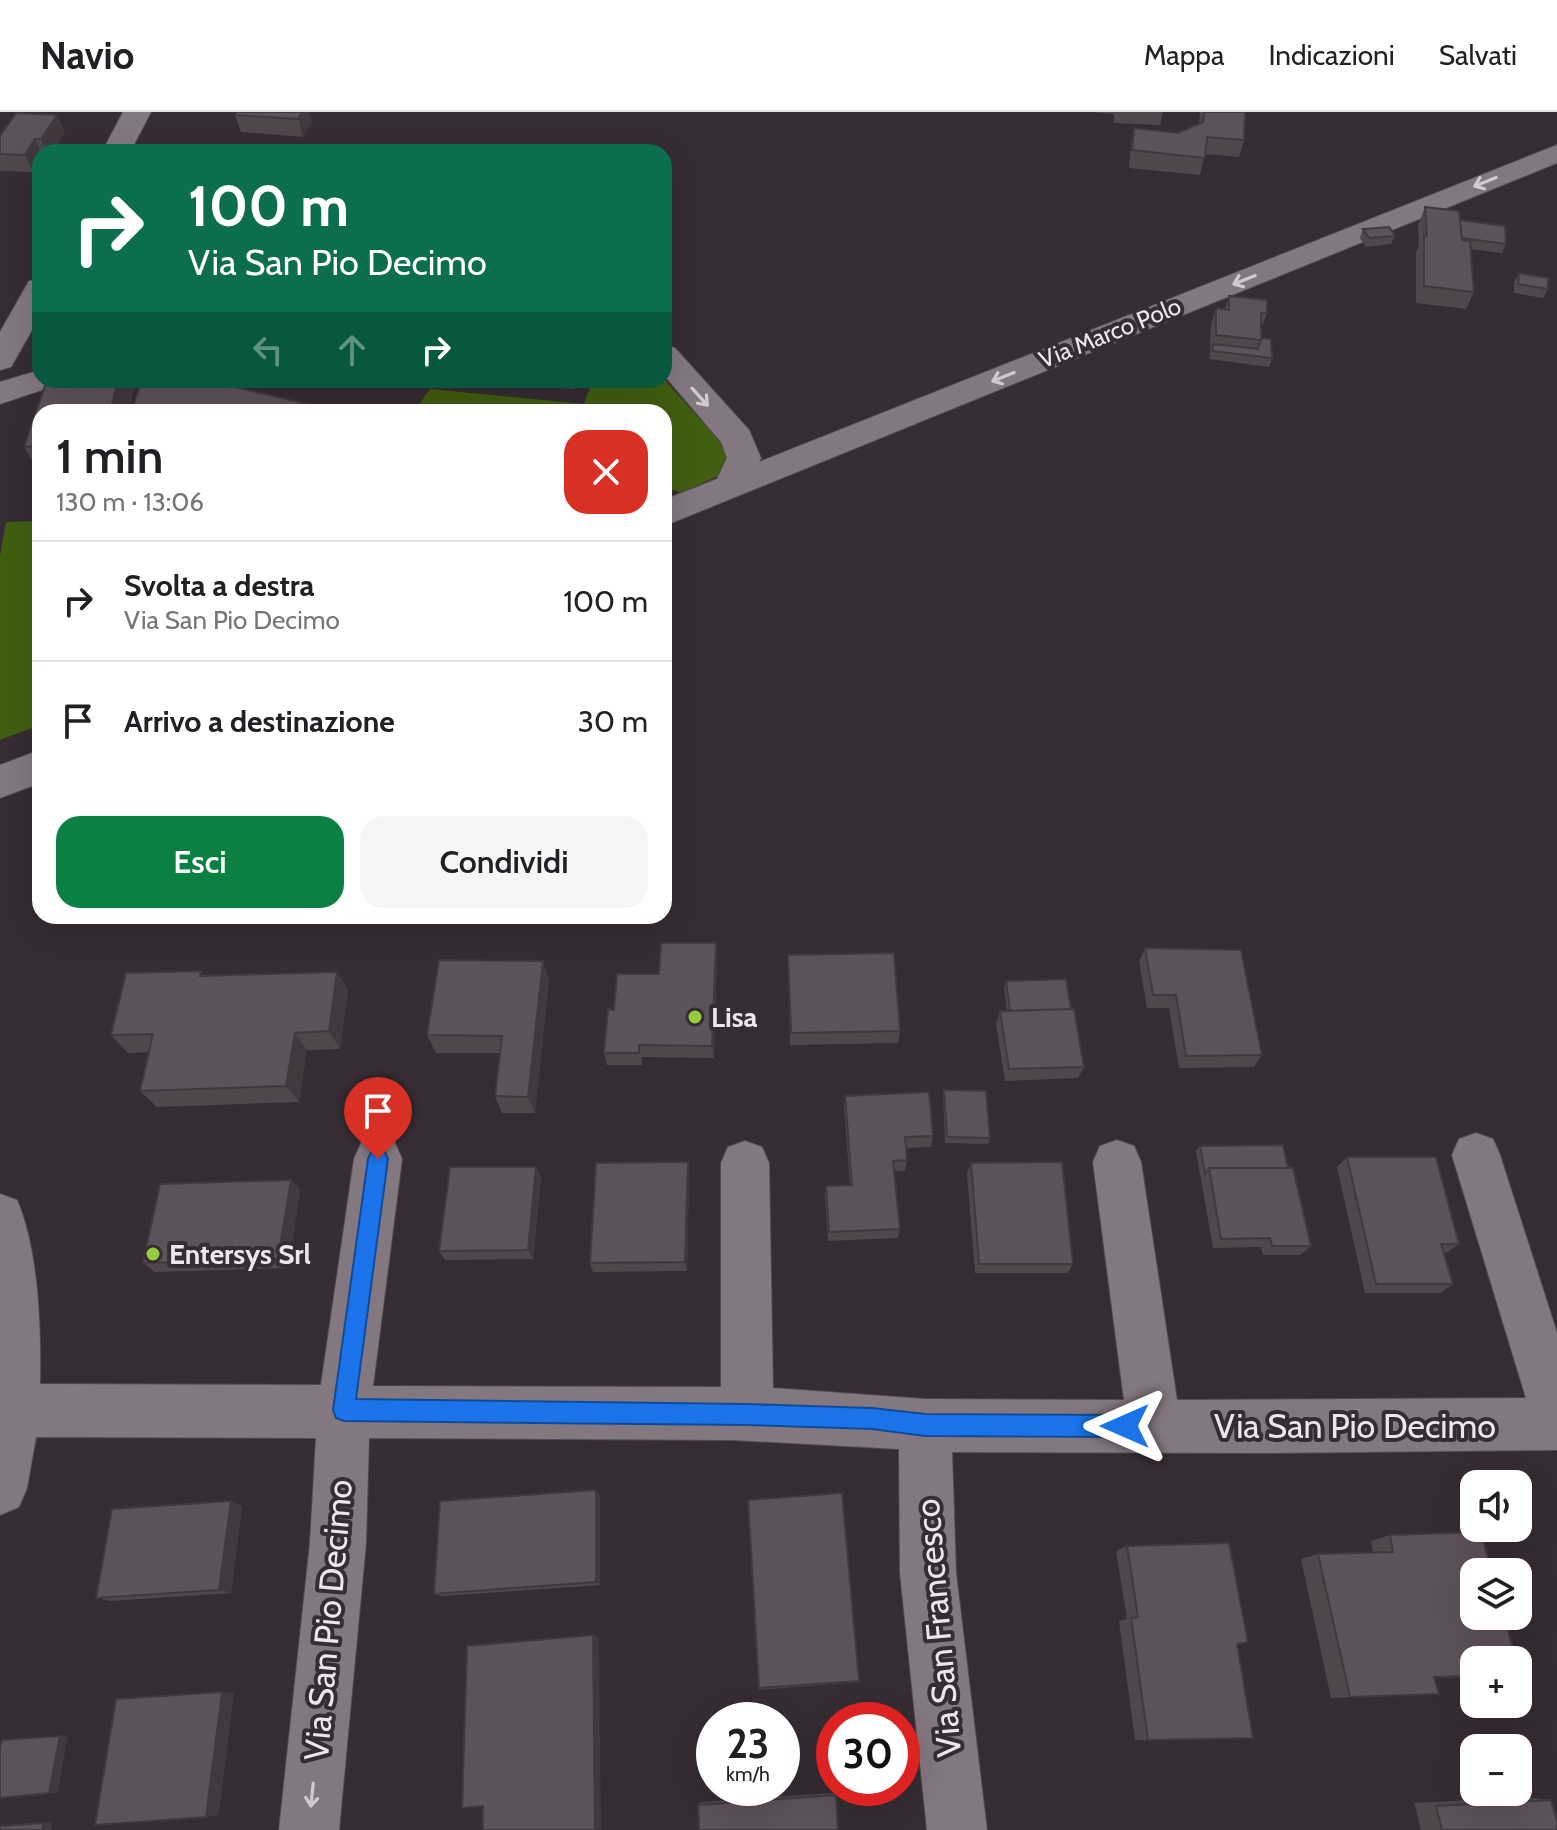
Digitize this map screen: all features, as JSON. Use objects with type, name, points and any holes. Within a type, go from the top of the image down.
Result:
[{"type":"street","points":[[120,144],[137,112]]},
{"type":"street","name":"Via Marco Polo","points":[[672,511],[1557,153]]},
{"type":"street","points":[[0,360],[32,308]]},
{"type":"street","points":[[672,364],[737,438],[744,458],[731,487]]},
{"type":"street","points":[[0,393],[32,383]]},
{"type":"street","points":[[0,782],[32,769]]},
{"type":"street","points":[[1476,1155],[1557,1415]]},
{"type":"street","name":"Via San Pio Decimo","points":[[309,1830],[338,1543],[344,1410],[378,1159]]},
{"type":"street","points":[[1117,1162],[1154,1426]]},
{"type":"street","points":[[745,1163],[747,1415]]},
{"type":"street","points":[[0,1217],[8,1264],[14,1364],[12,1415],[0,1488]]},
{"type":"street","name":"Via San Pio Decimo","points":[[12,1415],[48,1409],[344,1410],[872,1418],[925,1425],[1557,1424]]},
{"type":"street","name":"Via San Francesco","points":[[925,1425],[928,1573],[957,1830]]},
{"type":"green space","points":[[590,388],[672,388],[725,447],[728,456],[720,475],[681,493],[672,489],[672,404],[584,404]]},
{"type":"green space","points":[[430,389],[584,404],[419,404]]},
{"type":"green space","points":[[32,521],[32,728],[0,740],[0,556],[6,522]]},
{"type":"building","points":[[237,112],[302,112],[298,119],[235,115]]},
{"type":"building","points":[[1204,112],[1245,112],[1244,140],[1207,137],[1205,158],[1132,150],[1134,128],[1178,133],[1203,122]]},
{"type":"building","points":[[16,113],[57,115],[41,139],[35,139],[25,155],[0,154],[0,136]]},
{"type":"building","points":[[1425,207],[1459,211],[1462,240],[1470,241],[1474,292],[1424,286]]},
{"type":"building","points":[[1460,220],[1505,226],[1506,244],[1462,238]]},
{"type":"building","points":[[1389,227],[1395,236],[1369,238],[1363,229]]},
{"type":"building","points":[[1519,273],[1548,278],[1548,289],[1518,284]]},
{"type":"building","points":[[1229,296],[1267,300],[1267,313],[1261,313],[1261,340],[1216,335],[1216,308],[1229,310]]},
{"type":"building","points":[[1261,338],[1271,339],[1272,358],[1212,351],[1213,344],[1258,349]]},
{"type":"building","points":[[44,388],[116,388],[112,404],[39,404]]},
{"type":"building","points":[[139,388],[239,388],[306,404],[134,404]]},
{"type":"building","points":[[32,424],[32,446],[24,447]]},
{"type":"building","points":[[661,943],[716,943],[712,1046],[639,1045],[639,1053],[604,1053],[608,1009],[614,1010],[617,974],[659,974]]},
{"type":"building","points":[[1145,948],[1241,950],[1262,1055],[1186,1056],[1176,995],[1153,995]]},
{"type":"building","points":[[894,953],[900,1031],[791,1033],[788,955]]},
{"type":"building","points":[[439,960],[543,961],[528,1097],[495,1096],[502,1036],[427,1035]]},
{"type":"building","points":[[201,971],[200,976],[337,972],[329,1031],[295,1033],[286,1086],[140,1091],[153,1034],[111,1035],[126,973]]},
{"type":"building","points":[[1066,979],[1071,1009],[1010,1011],[1006,981]]},
{"type":"building","points":[[1074,1009],[1084,1067],[1009,1069],[1000,1011]]},
{"type":"building","points":[[944,1090],[986,1091],[990,1138],[947,1137]]},
{"type":"building","points":[[929,1092],[933,1136],[905,1137],[907,1160],[893,1161],[900,1229],[829,1232],[826,1186],[852,1185],[845,1096]]},
{"type":"building","points":[[1283,1145],[1288,1168],[1209,1168],[1205,1174],[1200,1146]]},
{"type":"building","points":[[1347,1157],[1436,1157],[1459,1244],[1441,1244],[1453,1284],[1376,1284]]},
{"type":"building","points":[[688,1162],[685,1262],[590,1263],[596,1163]]},
{"type":"building","points":[[1062,1162],[1073,1264],[979,1264],[971,1163]]},
{"type":"building","points":[[450,1167],[536,1167],[528,1250],[439,1251]]},
{"type":"building","points":[[1209,1168],[1293,1168],[1311,1246],[1272,1246],[1270,1238],[1221,1239]]},
{"type":"building","points":[[291,1180],[278,1259],[143,1263],[160,1184]]},
{"type":"building","points":[[596,1490],[596,1582],[434,1594],[440,1501]]},
{"type":"building","points":[[842,1493],[859,1681],[759,1688],[748,1500]]},
{"type":"building","points":[[231,1501],[219,1590],[96,1598],[112,1509]]},
{"type":"building","points":[[1460,1533],[1460,1542],[1484,1542],[1488,1558],[1460,1558],[1460,1630],[1508,1630],[1512,1646],[1460,1646],[1460,1676],[1434,1677],[1439,1694],[1350,1697],[1318,1554],[1393,1552],[1390,1535]]},
{"type":"building","points":[[1229,1543],[1248,1642],[1237,1644],[1253,1738],[1148,1740],[1131,1618],[1138,1617],[1127,1546]]},
{"type":"building","points":[[593,1635],[595,1830],[483,1830],[483,1806],[462,1808],[467,1646]]},
{"type":"building","points":[[222,1692],[206,1817],[95,1825],[116,1699]]},
{"type":"building","points":[[60,1736],[49,1793],[0,1798],[2,1740]]},
{"type":"building","points":[[816,1796],[816,1806],[837,1806],[838,1830],[699,1830],[698,1806],[800,1806],[800,1798]]},
{"type":"building","points":[[1551,1800],[1557,1830],[1442,1830],[1436,1806],[1532,1806],[1532,1801]]},
{"type":"building","points":[[44,1823],[42,1830],[0,1830],[0,1826]]},
{"type":"place","name":"Lisa","points":[[695,1017]]},
{"type":"place","name":"Entersys Srl","points":[[153,1254]]},
{"type":"route","points":[[378,1159],[344,1410],[747,1415],[872,1418],[925,1425],[1125,1426]]}]
